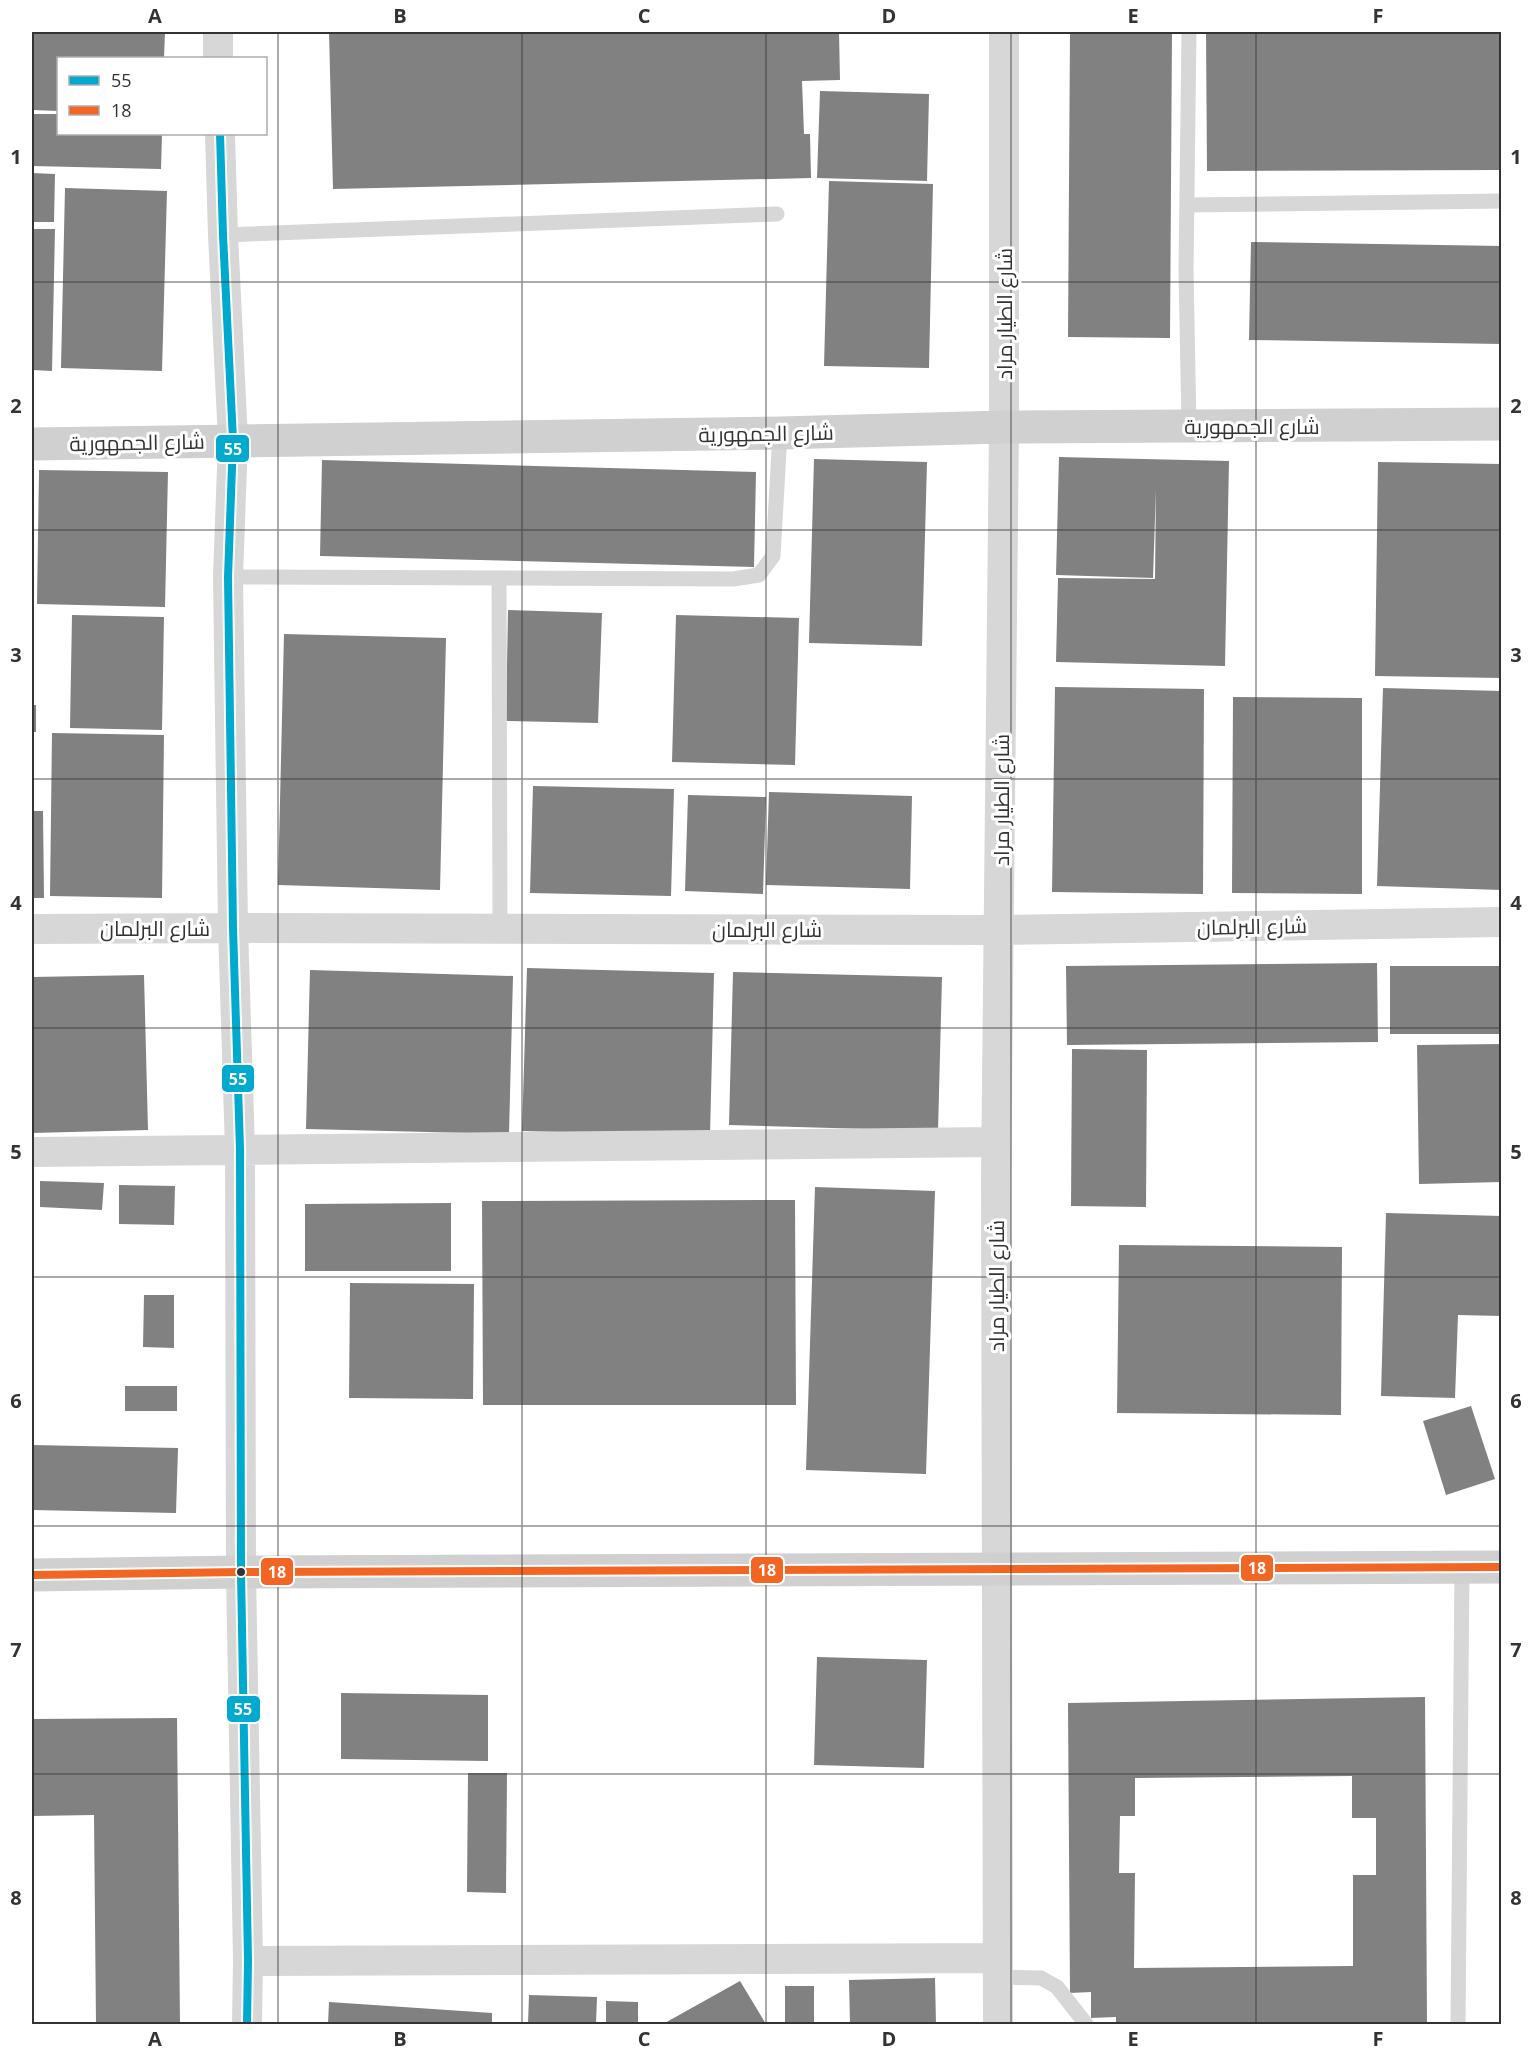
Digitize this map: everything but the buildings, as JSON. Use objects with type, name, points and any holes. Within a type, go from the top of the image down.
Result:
[{"type":"main road","name":"شارع الجمهورية","points":[[32,444],[780,433],[1004,427],[1502,424]]},
{"type":"main road","points":[[32,1575],[241,1572],[1502,1567]]},
{"type":"street","points":[[218,32],[218,57]]},
{"type":"street","name":"شارع الطيار مراد","points":[[998,2025],[996,1142],[1004,427],[1004,32]]},
{"type":"street","points":[[220,135],[233,440],[228,578],[233,928],[240,1149],[241,1572],[248,1961],[247,2025]]},
{"type":"street","name":"شارع البرلمان","points":[[32,929],[1000,930],[1502,922]]},
{"type":"street","points":[[32,1152],[996,1142]]},
{"type":"street","points":[[248,1961],[998,1968]]},
{"type":"lane","points":[[1189,32],[1187,204],[1189,426]]},
{"type":"lane","points":[[1187,204],[1502,201]]},
{"type":"lane","points":[[223,235],[777,214]]},
{"type":"lane","points":[[228,578],[733,579],[759,575],[773,556],[780,433]]},
{"type":"lane","points":[[499,578],[500,928]]},
{"type":"lane","points":[[1458,2025],[1462,1568]]},
{"type":"lane","points":[[998,1968],[1041,1978],[1058,1987],[1086,2025]]},
{"type":"transit line","name":"55","points":[[220,135],[233,440],[228,577],[233,928],[240,1149],[241,1572],[248,1961],[247,2024]]},
{"type":"transit line","name":"18","points":[[32,1575],[241,1572],[1502,1567]]}]
